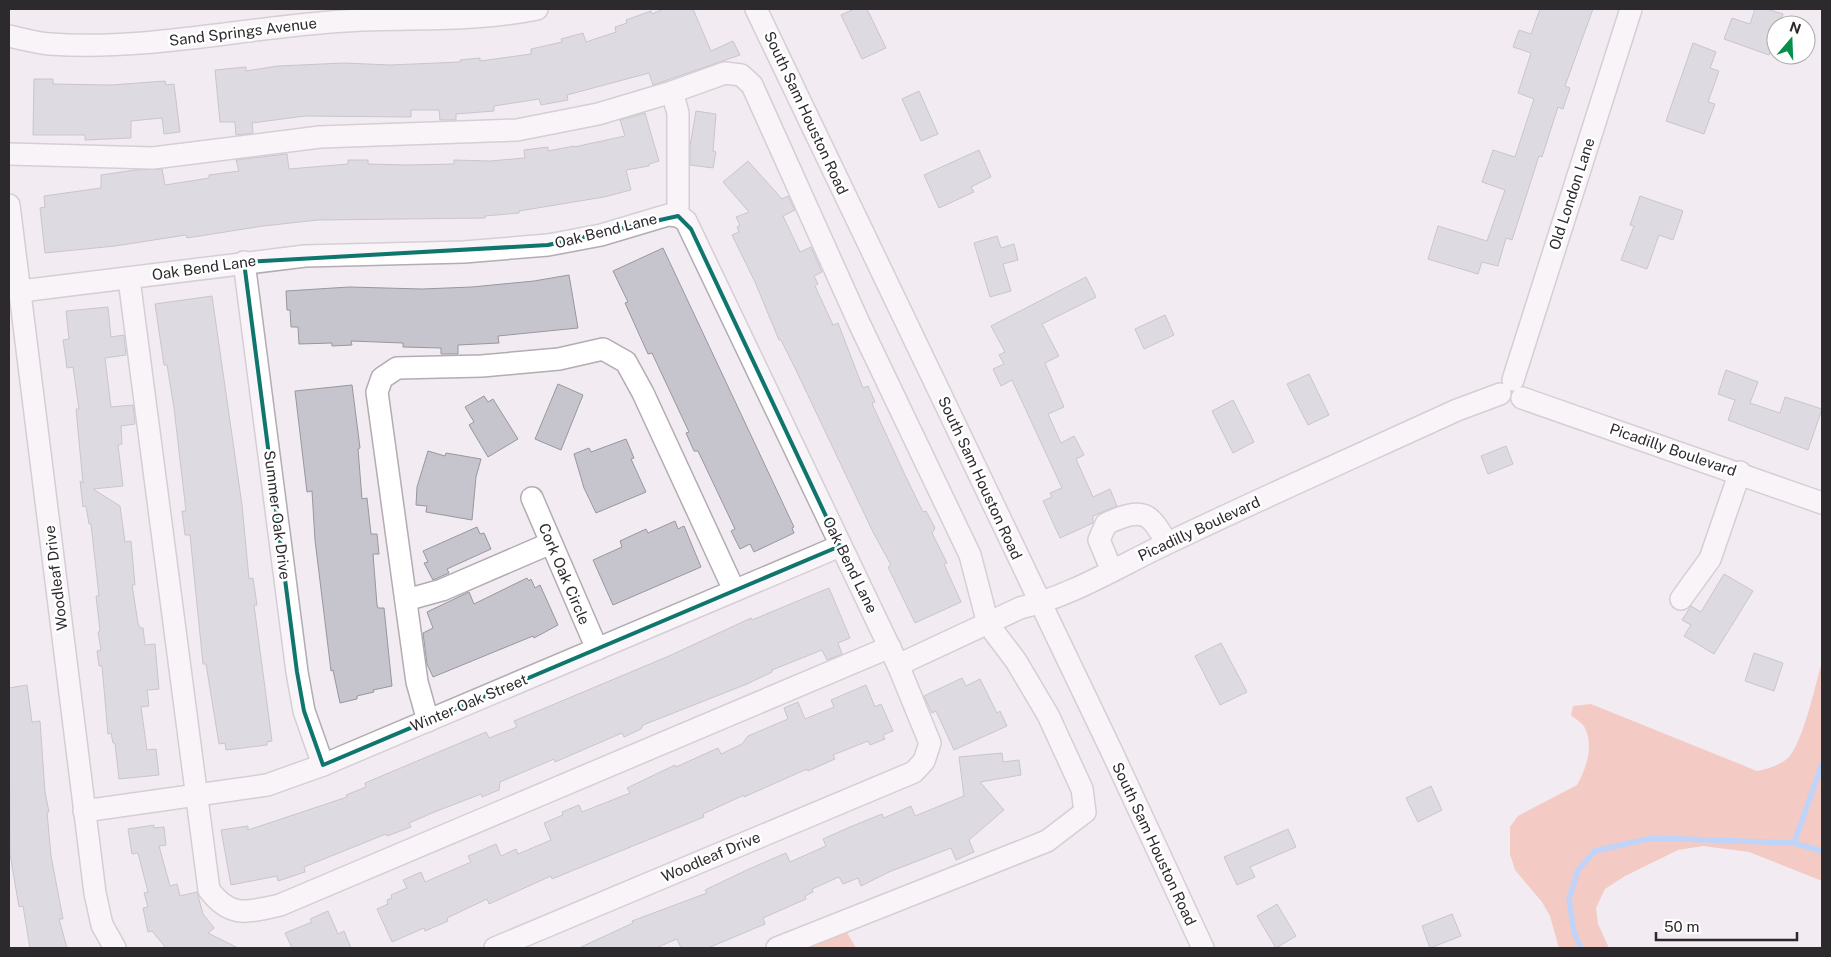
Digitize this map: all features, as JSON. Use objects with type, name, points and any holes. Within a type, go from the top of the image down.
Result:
[{"type":"street","name":"Sand Springs Avenue","points":[[9,36],[48,44],[109,45],[345,21],[436,19],[538,9]]},
{"type":"street","name":"South Sam Houston Road","points":[[756,9],[1203,948]]},
{"type":"street","name":"Old London Lane","points":[[1512,391],[1631,9]]},
{"type":"street","points":[[9,154],[152,158],[320,137],[517,130],[598,114],[672,92],[725,73],[741,75],[752,86],[859,323],[970,555],[988,624],[1016,661],[1048,716],[1082,789],[1085,812],[1047,841],[777,948]]},
{"type":"street","points":[[672,92],[678,113],[678,216]]},
{"type":"street","name":"Woodleaf Drive","points":[[9,205],[84,811],[100,917],[114,948]]},
{"type":"street","name":"Oak Bend Lane","points":[[21,291],[129,279],[244,262],[314,256],[439,253],[548,245],[601,235],[668,215],[678,216],[686,221],[691,229],[840,546],[894,656],[930,742],[924,761]]},
{"type":"street","name":"Summer Oak Drive","points":[[244,262],[297,672],[304,711],[323,765]]},
{"type":"street","name":"Picadilly Boulevard","points":[[129,279],[209,890],[220,904],[245,913],[280,905],[894,656],[988,624],[1020,608],[1040,604],[1457,410],[1512,391],[1822,503]]},
{"type":"street","points":[[428,721],[417,682],[377,392],[382,378],[397,368],[501,364],[559,359],[603,349],[626,362],[643,393],[734,590]]},
{"type":"street","points":[[1681,599],[1710,559],[1740,472]]},
{"type":"street","name":"Cork Oak Circle","points":[[532,498],[597,649]]},
{"type":"street","points":[[1112,571],[1099,540],[1106,524],[1113,520],[1129,515],[1144,516],[1151,519],[1167,544]]},
{"type":"street","points":[[406,600],[442,590],[551,543]]},
{"type":"street","name":"Winter Oak Street","points":[[84,811],[267,785],[323,765],[840,546]]},
{"type":"street","name":"Woodleaf Drive","points":[[495,948],[914,772],[924,761]]},
{"type":"highlighted area","points":[[678,216],[691,229],[840,546],[323,765],[304,711],[297,672],[244,262],[548,245]]},
{"type":"shaded area","points":[[1822,662],[1822,881],[1749,852],[1703,846],[1678,850],[1625,876],[1605,889],[1596,908],[1598,924],[1609,948],[1559,948],[1550,916],[1542,902],[1515,870],[1510,854],[1510,827],[1518,816],[1577,785],[1588,758],[1589,743],[1584,726],[1571,715],[1573,706],[1591,704],[1757,771],[1770,768],[1789,757],[1800,738]]},
{"type":"shaded area","points":[[842,924],[856,948],[786,948]]},
{"type":"building","points":[[664,9],[693,9],[711,51],[733,41],[740,55],[653,85],[649,73],[567,95],[568,100],[541,105],[539,99],[494,106],[494,111],[456,114],[456,120],[440,120],[439,110],[411,110],[411,117],[305,116],[252,123],[253,133],[236,135],[235,122],[220,122],[215,70],[246,67],[246,71],[278,66],[344,63],[390,65],[460,62],[460,60],[480,58],[480,61],[531,54],[531,49],[562,42],[561,39],[583,33],[586,42],[616,32],[615,27],[627,23],[626,20],[651,11],[652,14]]},
{"type":"building","points":[[854,9],[867,9],[886,48],[862,59],[841,15]]},
{"type":"building","points":[[1540,9],[1593,9],[1565,86],[1570,88],[1563,109],[1558,107],[1542,157],[1539,156],[1512,240],[1506,238],[1498,266],[1482,262],[1478,274],[1428,259],[1438,226],[1487,241],[1505,190],[1482,182],[1493,150],[1515,157],[1534,99],[1518,93],[1531,53],[1513,47],[1519,30],[1531,34]]},
{"type":"building","points":[[1755,9],[1767,9],[1783,14],[1766,15],[1766,54],[1724,39],[1732,18],[1750,24]]},
{"type":"building","points":[[1693,43],[1716,52],[1710,68],[1719,71],[1708,102],[1715,104],[1704,134],[1666,121]]},
{"type":"building","points":[[34,79],[53,79],[53,84],[111,85],[165,81],[166,85],[174,84],[180,132],[164,134],[162,118],[131,121],[131,138],[85,140],[85,135],[33,135]]},
{"type":"building","points":[[919,91],[938,134],[921,141],[902,99]]},
{"type":"building","points":[[696,111],[716,114],[713,151],[716,152],[713,168],[690,165],[690,146]]},
{"type":"building","points":[[645,113],[659,161],[649,164],[649,166],[626,170],[631,190],[604,197],[519,211],[519,213],[485,216],[485,218],[318,220],[263,226],[187,238],[186,235],[115,246],[45,253],[40,208],[45,207],[44,196],[101,188],[101,175],[135,170],[162,169],[165,185],[209,178],[209,175],[239,171],[236,160],[287,154],[289,169],[348,164],[348,160],[368,160],[368,164],[406,165],[454,164],[454,160],[490,161],[525,158],[524,150],[548,147],[548,151],[625,136],[620,120]]},
{"type":"building","points":[[979,150],[991,177],[971,187],[974,192],[939,208],[924,175]]},
{"type":"building","points":[[748,161],[782,199],[788,196],[795,210],[783,216],[800,252],[811,247],[822,272],[814,276],[818,284],[815,286],[833,325],[838,323],[863,388],[868,386],[875,402],[872,403],[873,406],[905,475],[923,512],[926,511],[935,528],[932,533],[947,563],[944,564],[961,602],[915,623],[888,567],[891,565],[873,532],[795,368],[781,340],[779,340],[755,282],[732,235],[739,232],[737,227],[740,225],[736,217],[749,212],[723,182]]},
{"type":"building","points":[[1640,196],[1683,211],[1673,240],[1659,235],[1647,269],[1621,260],[1634,226],[1630,225]]},
{"type":"building","points":[[997,236],[1001,248],[1014,244],[1018,260],[1003,264],[1011,291],[990,297],[974,243]]},
{"type":"building","points":[[663,248],[794,527],[792,528],[794,533],[754,552],[750,544],[740,549],[731,531],[735,529],[698,451],[694,451],[686,433],[689,432],[652,353],[648,354],[625,303],[628,302],[613,271]]},
{"type":"building","points":[[569,275],[578,328],[498,336],[499,343],[458,345],[458,354],[441,354],[441,348],[403,347],[403,343],[351,341],[352,345],[332,346],[332,343],[299,344],[298,327],[291,327],[290,310],[287,310],[286,291],[349,287],[422,289],[472,287],[534,281]]},
{"type":"building","points":[[1086,277],[1096,297],[1042,324],[1059,356],[1045,363],[1064,407],[1048,414],[1061,443],[1074,436],[1084,455],[1076,459],[1093,497],[1110,489],[1117,506],[1093,516],[1093,523],[1060,538],[1043,501],[1052,497],[1050,493],[1062,488],[1012,380],[1001,386],[993,369],[1004,364],[999,355],[1005,352],[991,326]]},
{"type":"building","points":[[212,296],[242,505],[249,579],[253,578],[257,605],[254,605],[272,741],[267,742],[267,745],[226,750],[225,743],[219,744],[206,664],[203,664],[190,535],[185,535],[182,511],[186,511],[174,408],[167,365],[164,365],[155,304]]},
{"type":"building","points":[[108,307],[111,337],[124,335],[126,355],[105,358],[111,407],[133,405],[135,424],[121,426],[122,444],[118,445],[123,486],[93,489],[120,506],[125,542],[131,541],[135,585],[132,585],[138,623],[140,628],[143,628],[145,645],[155,644],[159,689],[147,690],[149,706],[141,707],[147,750],[156,749],[159,775],[119,779],[115,743],[113,743],[111,733],[108,734],[102,666],[99,666],[97,651],[101,650],[96,596],[99,596],[91,524],[89,524],[86,506],[83,507],[80,481],[83,483],[76,409],[79,409],[73,367],[67,368],[63,340],[69,339],[66,311]]},
{"type":"building","points":[[1165,315],[1174,335],[1144,349],[1135,329]]},
{"type":"building","points":[[1726,370],[1758,382],[1750,403],[1780,413],[1785,397],[1822,409],[1808,450],[1728,420],[1735,400],[1718,394]]},
{"type":"building","points":[[1309,374],[1329,415],[1308,425],[1287,384]]},
{"type":"building","points":[[558,384],[583,395],[561,450],[535,439]]},
{"type":"building","points":[[352,385],[360,448],[358,449],[362,499],[367,498],[371,534],[377,534],[379,554],[373,554],[377,605],[378,608],[384,608],[392,686],[373,690],[374,692],[357,696],[357,699],[340,703],[333,670],[331,671],[315,540],[312,491],[307,492],[295,391]]},
{"type":"building","points":[[484,396],[488,402],[493,399],[518,439],[488,457],[469,425],[474,422],[465,407]]},
{"type":"building","points":[[1233,400],[1254,442],[1233,453],[1212,411]]},
{"type":"building","points":[[626,439],[634,458],[631,459],[646,492],[596,513],[584,488],[574,454],[589,448],[591,452]]},
{"type":"building","points":[[1506,446],[1513,464],[1488,474],[1481,456]]},
{"type":"building","points":[[428,451],[445,456],[446,453],[481,459],[476,477],[472,520],[426,512],[427,506],[416,505],[417,487]]},
{"type":"building","points":[[675,521],[678,529],[684,526],[701,567],[613,605],[593,560],[622,547],[620,541],[646,529],[648,533]]},
{"type":"building","points":[[477,527],[480,534],[484,533],[491,549],[447,569],[449,573],[433,580],[424,563],[428,562],[423,551]]},
{"type":"building","points":[[1724,574],[1753,591],[1714,654],[1684,636],[1691,625],[1682,620],[1691,606],[1701,612]]},
{"type":"building","points":[[527,578],[529,581],[531,579],[535,588],[540,585],[558,625],[534,638],[533,636],[433,677],[427,664],[423,633],[433,628],[427,612],[469,592],[474,604]]},
{"type":"building","points":[[829,588],[850,638],[838,643],[842,654],[827,660],[822,650],[772,670],[772,672],[747,684],[643,725],[641,729],[624,737],[622,733],[555,762],[554,759],[500,782],[499,790],[482,797],[481,794],[437,811],[409,823],[411,827],[387,836],[386,834],[304,867],[305,872],[278,881],[277,876],[231,885],[221,830],[248,826],[248,830],[347,797],[346,795],[366,787],[365,783],[486,732],[489,738],[517,727],[514,721],[669,656],[751,618],[752,620]]},
{"type":"building","points":[[1221,643],[1247,692],[1220,705],[1195,656]]},
{"type":"building","points":[[1754,653],[1783,663],[1774,691],[1745,681]]},
{"type":"building","points":[[962,678],[966,686],[980,679],[997,713],[1000,711],[1007,726],[954,750],[936,711],[932,713],[924,696]]},
{"type":"building","points":[[27,685],[32,722],[40,721],[45,792],[49,812],[47,812],[51,856],[63,919],[59,919],[67,948],[30,948],[23,906],[19,907],[10,854],[9,688]]},
{"type":"building","points":[[866,685],[875,707],[881,704],[893,731],[883,735],[885,739],[870,745],[868,741],[833,755],[835,759],[808,771],[807,769],[744,797],[744,795],[703,814],[704,817],[552,879],[551,876],[489,904],[487,899],[447,918],[448,921],[425,931],[424,928],[392,942],[377,909],[388,904],[387,900],[392,898],[391,895],[407,888],[403,880],[421,872],[425,882],[471,862],[468,856],[496,844],[501,856],[516,849],[518,854],[551,840],[544,823],[563,815],[562,812],[579,805],[582,812],[630,793],[627,788],[675,765],[676,767],[718,748],[721,754],[742,744],[748,736],[788,719],[784,708],[798,702],[805,719],[834,707],[831,700]]},
{"type":"building","points":[[1002,753],[1003,762],[1019,760],[1021,775],[980,782],[1004,810],[969,840],[974,852],[956,860],[951,848],[889,872],[861,886],[858,878],[843,884],[839,877],[812,889],[813,892],[805,896],[806,899],[763,918],[765,924],[708,948],[681,948],[677,939],[656,948],[579,948],[633,923],[632,921],[707,893],[705,890],[786,853],[790,862],[826,846],[823,839],[882,814],[884,818],[911,806],[915,816],[964,796],[959,757]]},
{"type":"building","points":[[1431,786],[1442,810],[1418,822],[1406,798]]},
{"type":"building","points":[[154,825],[154,828],[164,827],[166,845],[159,846],[170,886],[177,884],[180,896],[197,892],[203,914],[214,928],[208,933],[238,948],[166,948],[152,931],[148,932],[143,908],[148,907],[144,893],[148,892],[138,853],[132,854],[128,829]]},
{"type":"building","points":[[1288,829],[1296,847],[1250,867],[1255,877],[1237,885],[1224,857]]},
{"type":"building","points":[[1277,904],[1296,936],[1276,948],[1257,916]]},
{"type":"building","points":[[328,911],[338,934],[344,931],[351,948],[292,948],[285,933],[312,922],[310,919]]},
{"type":"building","points":[[1452,914],[1461,936],[1430,948],[1422,926]]},
{"type":"waterway","points":[[1822,764],[1794,843],[1822,851]]},
{"type":"waterway","points":[[1581,948],[1574,932],[1569,899],[1578,870],[1595,851],[1652,838],[1794,843]]}]
